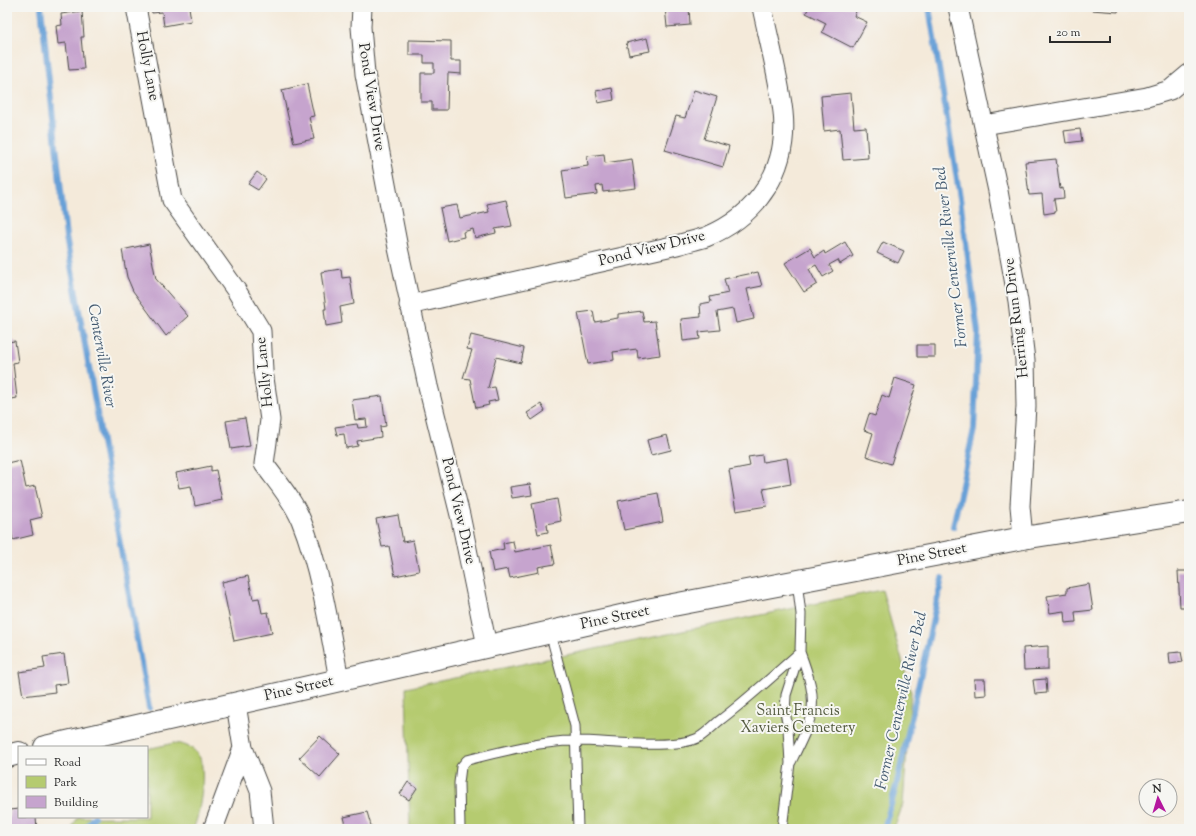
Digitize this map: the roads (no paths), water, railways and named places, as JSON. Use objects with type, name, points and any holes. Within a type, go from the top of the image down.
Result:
[{"type":"main road","name":"Pine Street","points":[[49,746],[550,632],[797,580],[1023,538],[1189,512]]},
{"type":"main road","points":[[7,756],[18,753]]},
{"type":"street","name":"Holly Lane","points":[[136,7],[172,200],[236,290],[261,331],[263,372],[270,420],[264,464],[301,520],[312,552],[339,680]]},
{"type":"street","name":"Pond View Drive","points":[[362,7],[361,27],[365,74],[410,305],[460,515],[487,646]]},
{"type":"street","name":"Pond View Drive","points":[[410,305],[677,245],[706,237],[737,219],[753,205],[774,178],[783,152],[783,111],[762,7]]},
{"type":"street","name":"Herring Run Drive","points":[[958,7],[984,125],[1018,301],[1025,360],[1026,406],[1020,506],[1023,538]]},
{"type":"street","points":[[984,125],[1147,97],[1170,90],[1189,74]]},
{"type":"street","points":[[236,704],[243,748],[260,791],[264,829]]},
{"type":"street","points":[[213,829],[243,748]]},
{"type":"lane","points":[[782,829],[790,763],[788,728],[785,712],[786,695],[800,652],[801,614],[797,580]]},
{"type":"lane","points":[[550,632],[575,726],[578,829]]},
{"type":"lane","points":[[460,829],[459,783],[461,767],[468,760],[546,743],[576,740],[617,744],[682,742],[698,738],[733,711],[800,652]]},
{"type":"lane","points":[[790,763],[811,720],[813,705],[808,675],[800,652]]},
{"type":"waterway","name":"Centerville River","points":[[41,7],[66,237],[149,708]]},
{"type":"waterway","name":"Former Centerville River Bed","points":[[929,7],[960,198],[978,332],[974,429],[953,527]]},
{"type":"waterway","name":"Former Centerville River Bed","points":[[884,829],[897,783],[942,578]]},
{"type":"waterway","name":"Centerville River","points":[[85,829],[93,818]]},
{"type":"park label","name":"Saint Francis Xaviers Cemetery","points":[[798,720]]}]
